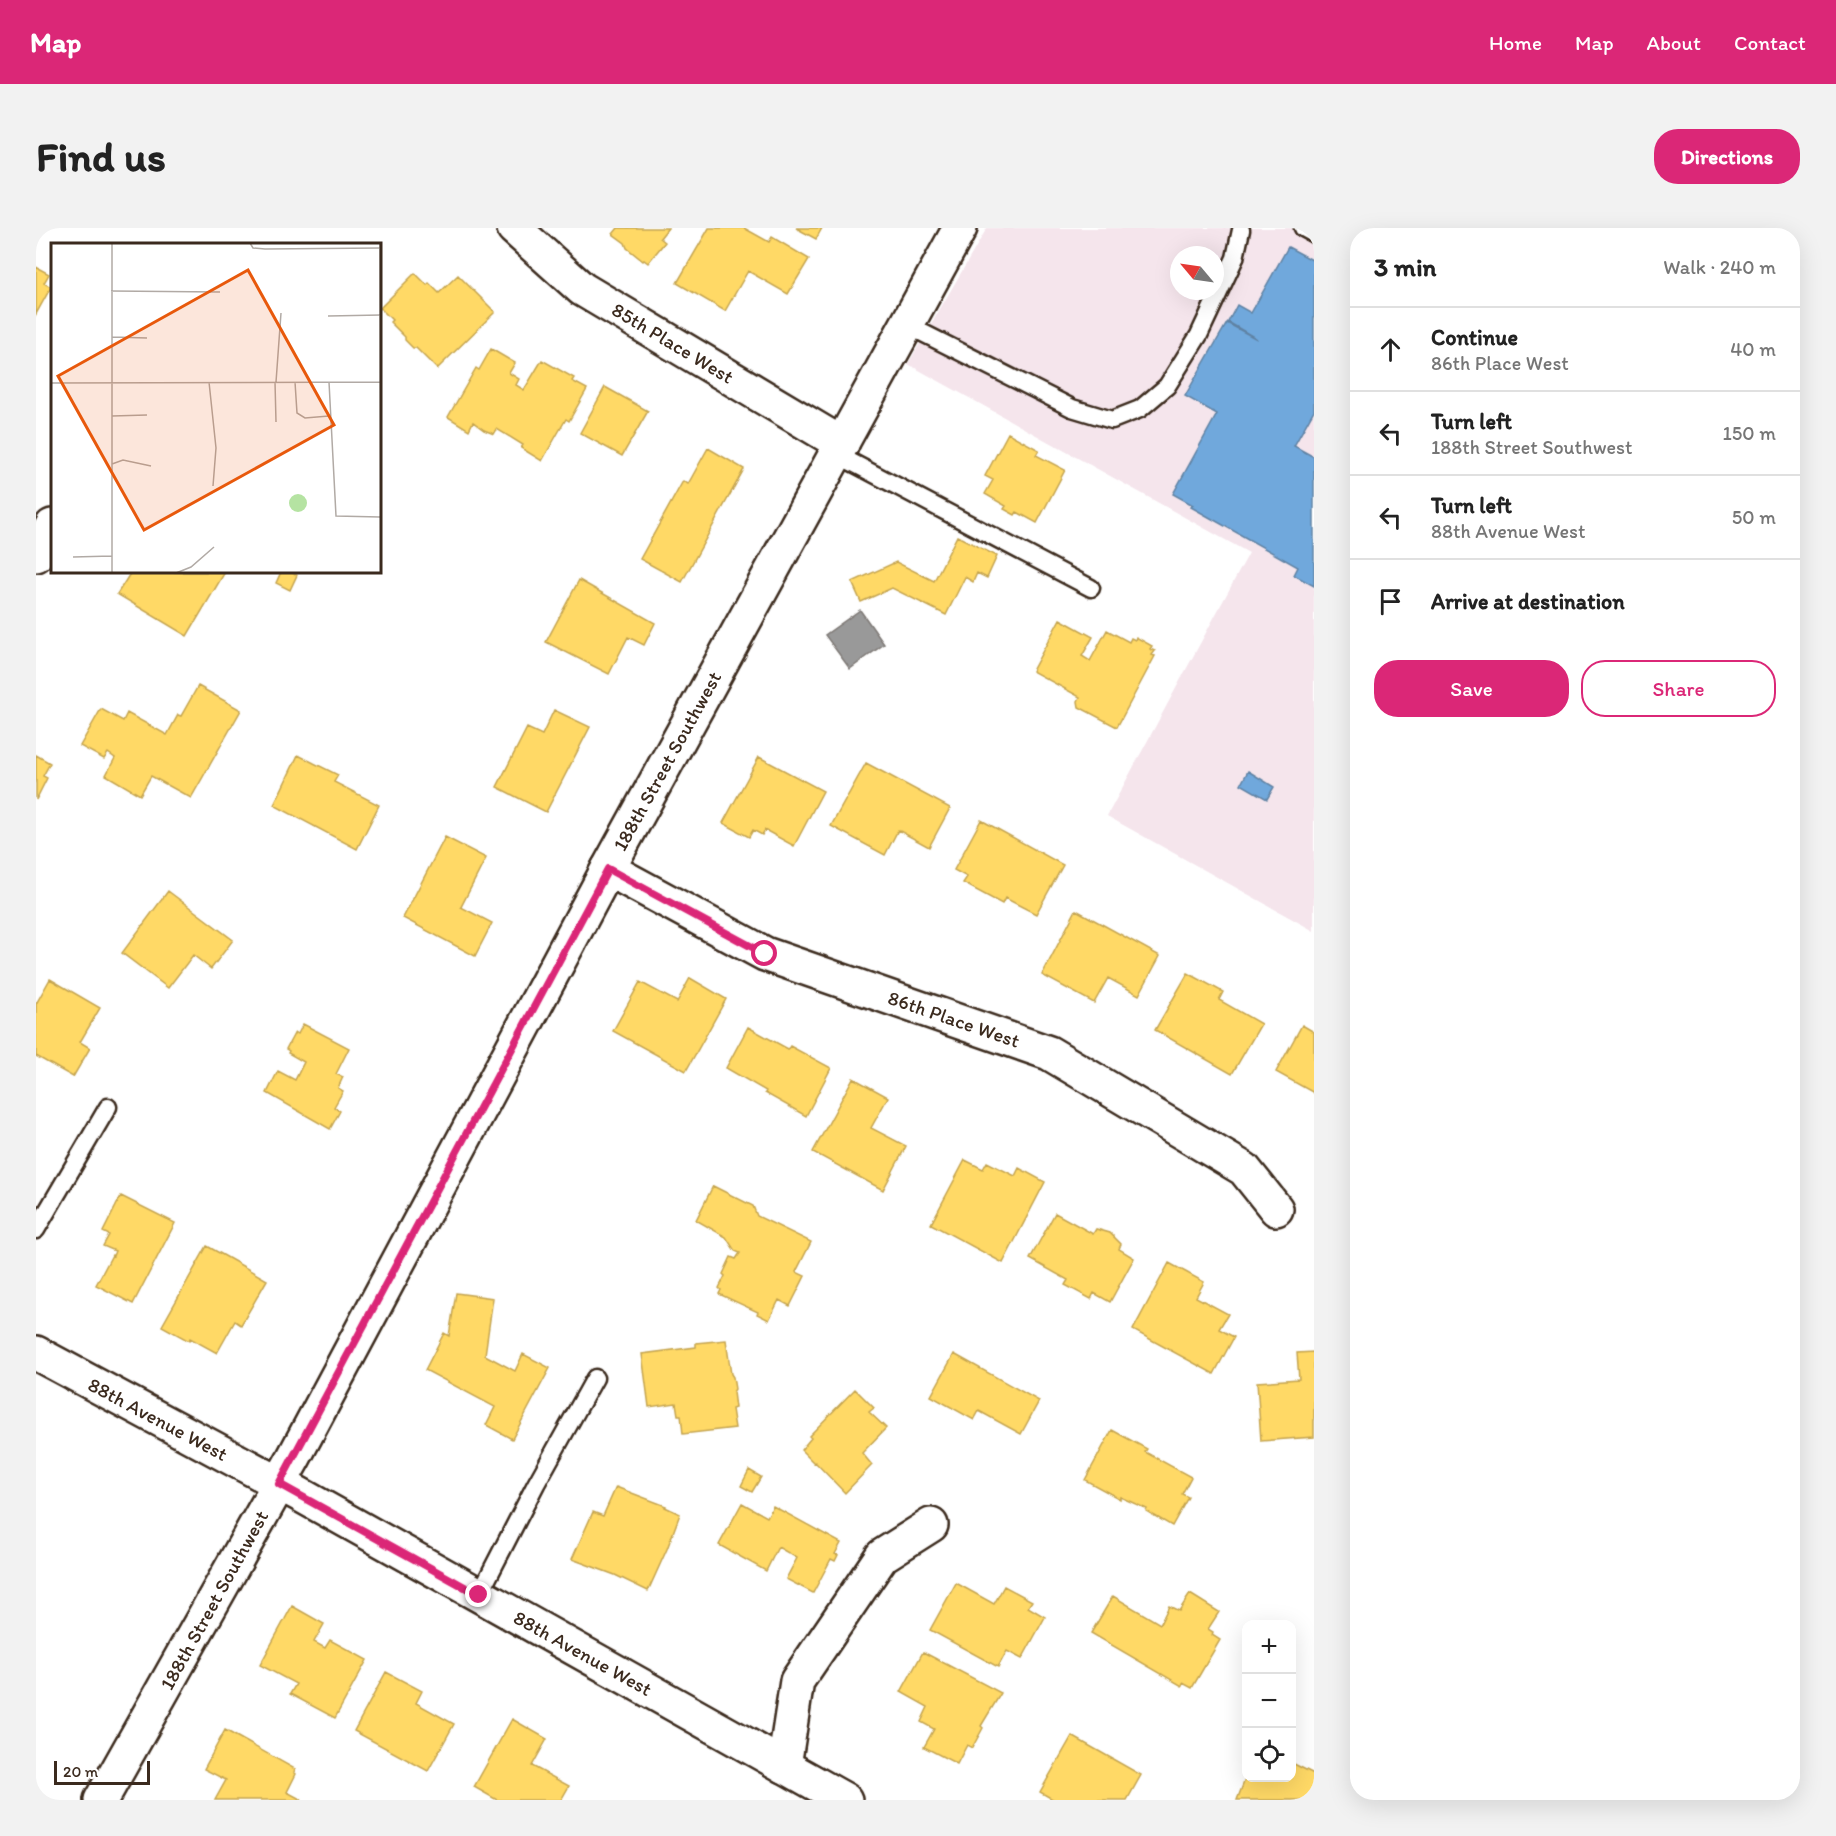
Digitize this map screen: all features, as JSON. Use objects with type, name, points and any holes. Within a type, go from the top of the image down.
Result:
[{"type":"street","name":"85th Place West","points":[[514,228],[582,289],[839,449]]},
{"type":"street","name":"188th Street Southwest","points":[[101,1800],[279,1484],[608,869],[960,228]]},
{"type":"street","points":[[36,555],[51,528]]},
{"type":"street","name":"86th Place West","points":[[608,869],[765,954],[1049,1053],[1244,1169],[1276,1209]]},
{"type":"street","name":"88th Avenue West","points":[[36,1353],[279,1484],[845,1800]]},
{"type":"street","points":[[784,1766],[797,1681],[882,1556],[931,1525]]},
{"type":"lane","points":[[1303,228],[1314,234]]},
{"type":"lane","points":[[907,325],[1072,408],[1112,420],[1140,409],[1167,386],[1199,335],[1235,258],[1245,229]]},
{"type":"lane","points":[[839,449],[1091,588]]},
{"type":"lane","points":[[36,1230],[108,1107]]},
{"type":"lane","points":[[479,1595],[536,1484],[595,1378]]},
{"type":"shaded area","points":[[987,228],[1314,228],[1314,931],[1107,816],[1249,553],[908,364]]},
{"type":"building: Homes","points":[[618,228],[668,228],[660,238],[665,242],[648,263],[627,248],[625,243],[613,234]]},
{"type":"building: Homes","points":[[709,228],[744,228],[769,242],[772,237],[809,259],[788,294],[748,271],[725,311],[677,283]]},
{"type":"building: Homes","points":[[796,228],[822,228],[816,239]]},
{"type":"building: Homes","points":[[36,267],[49,274],[44,283],[51,287],[36,314]]},
{"type":"building: Homes","points":[[415,273],[439,293],[458,275],[495,312],[437,369],[405,340],[381,307]]},
{"type":"building: Homes","points":[[491,349],[515,363],[509,373],[519,379],[516,385],[524,390],[542,360],[574,378],[572,381],[587,389],[569,421],[566,419],[542,461],[521,448],[523,445],[497,429],[494,434],[473,422],[469,430],[448,417],[476,368],[479,370]]},
{"type":"building: Homes","points":[[605,387],[648,411],[622,456],[580,433]]},
{"type":"building: Homes","points":[[1008,433],[1039,450],[1036,455],[1065,470],[1037,523],[1017,512],[1015,515],[1004,509],[1006,506],[985,494],[993,480],[985,476]]},
{"type":"building: Homes","points":[[708,448],[744,469],[682,582],[640,559],[683,481],[688,484]]},
{"type":"building: Homes","points":[[957,536],[997,556],[987,578],[977,573],[973,582],[965,577],[946,615],[892,588],[861,602],[852,582],[896,562],[934,581]]},
{"type":"building: Homes","points":[[130,573],[224,573],[187,636],[117,594]]},
{"type":"building: Homes","points":[[281,573],[297,575],[290,590],[276,583]]},
{"type":"building: Homes","points":[[579,580],[655,623],[644,645],[628,637],[609,674],[546,642]]},
{"type":"building: Homes","points":[[1060,619],[1093,637],[1082,656],[1090,661],[1107,630],[1129,642],[1131,638],[1135,640],[1136,637],[1152,646],[1150,649],[1155,651],[1152,655],[1155,656],[1117,727],[1079,707],[1080,697],[1032,671]]},
{"type":"building: Homes","points":[[198,686],[241,710],[191,798],[151,776],[140,795],[106,775],[115,758],[108,753],[104,759],[80,746],[101,709],[123,721],[127,713],[167,735]]},
{"type":"building: Homes","points":[[554,710],[590,727],[546,812],[497,787],[527,728],[542,735]]},
{"type":"building: Homes","points":[[36,755],[50,763],[43,776],[47,778],[36,800]]},
{"type":"building: Homes","points":[[298,755],[338,775],[334,782],[379,805],[357,849],[274,805]]},
{"type":"building: Homes","points":[[759,757],[823,791],[794,846],[765,830],[762,835],[753,830],[749,837],[723,823]]},
{"type":"building: Homes","points":[[866,763],[950,808],[929,847],[898,830],[885,855],[831,826]]},
{"type":"building: Homes","points":[[981,820],[1063,865],[1036,914],[1005,898],[1002,904],[963,883],[967,877],[954,870]]},
{"type":"building: Homes","points":[[445,837],[486,858],[461,907],[492,923],[475,956],[403,918]]},
{"type":"building: Homes","points":[[168,891],[233,940],[211,969],[193,955],[168,988],[122,953]]},
{"type":"building: Homes","points":[[1076,910],[1160,956],[1139,995],[1108,978],[1094,1003],[1042,975]]},
{"type":"building: Homes","points":[[1188,973],[1223,992],[1219,1000],[1261,1024],[1232,1074],[1155,1030]]},
{"type":"building: Homes","points":[[690,978],[726,999],[686,1071],[613,1031],[640,982],[677,1002]]},
{"type":"building: Homes","points":[[50,979],[100,1008],[80,1042],[90,1048],[73,1077],[36,1056],[36,1004]]},
{"type":"building: Homes","points":[[303,1024],[349,1048],[336,1074],[343,1077],[338,1088],[343,1091],[334,1107],[340,1111],[330,1129],[267,1093],[278,1071],[295,1080],[304,1062],[288,1053],[286,1049],[295,1032],[298,1034]]},
{"type":"building: Homes","points":[[1302,1025],[1314,1032],[1314,1093],[1276,1072]]},
{"type":"building: Homes","points":[[748,1027],[788,1049],[790,1046],[831,1068],[806,1116],[726,1068]]},
{"type":"building: Homes","points":[[853,1078],[888,1097],[871,1128],[906,1146],[883,1190],[813,1152]]},
{"type":"building: Homes","points":[[965,1160],[983,1169],[987,1162],[1015,1176],[1019,1168],[1045,1182],[1003,1263],[931,1224]]},
{"type":"building: Homes","points":[[713,1186],[753,1206],[757,1216],[811,1242],[796,1272],[805,1276],[790,1306],[779,1300],[769,1320],[757,1314],[758,1312],[719,1294],[721,1290],[719,1288],[725,1276],[723,1274],[731,1257],[736,1259],[740,1253],[735,1251],[726,1237],[696,1220]]},
{"type":"building: Homes","points":[[121,1196],[175,1223],[133,1304],[96,1285],[115,1251],[103,1246],[109,1235],[103,1232]]},
{"type":"building: Homes","points":[[1055,1213],[1093,1234],[1096,1229],[1110,1233],[1121,1244],[1119,1249],[1134,1258],[1110,1302],[1094,1293],[1091,1299],[1065,1285],[1068,1280],[1030,1259]]},
{"type":"building: Homes","points":[[207,1246],[267,1280],[241,1325],[235,1321],[217,1353],[162,1326]]},
{"type":"building: Homes","points":[[1169,1263],[1204,1282],[1196,1297],[1228,1314],[1219,1329],[1234,1337],[1214,1374],[1133,1330]]},
{"type":"building: Homes","points":[[456,1293],[493,1298],[485,1355],[515,1371],[523,1354],[550,1368],[512,1439],[486,1425],[495,1407],[425,1370],[444,1333],[449,1336]]},
{"type":"building: Homes","points":[[726,1340],[735,1389],[733,1392],[735,1408],[732,1409],[735,1428],[683,1434],[681,1415],[678,1415],[676,1403],[649,1407],[642,1354],[696,1347],[696,1343]]},
{"type":"building: Homes","points":[[1314,1352],[1314,1437],[1261,1441],[1257,1382],[1299,1379],[1297,1353]]},
{"type":"building: Homes","points":[[954,1354],[1039,1401],[1021,1434],[979,1411],[974,1420],[931,1396]]},
{"type":"building: Homes","points":[[855,1389],[874,1408],[869,1412],[886,1428],[862,1453],[872,1465],[845,1493],[801,1450],[811,1438],[809,1436]]},
{"type":"building: Homes","points":[[1112,1430],[1147,1449],[1145,1452],[1191,1477],[1182,1494],[1188,1497],[1172,1526],[1146,1511],[1147,1509],[1120,1497],[1120,1499],[1085,1480]]},
{"type":"building: Homes","points":[[749,1470],[761,1477],[752,1492],[741,1486]]},
{"type":"building: Homes","points":[[616,1487],[666,1506],[680,1514],[648,1591],[615,1575],[572,1559],[593,1512],[603,1516]]},
{"type":"building: Homes","points":[[742,1503],[767,1517],[773,1506],[841,1543],[835,1554],[838,1555],[835,1561],[831,1559],[813,1593],[786,1579],[797,1558],[778,1547],[766,1571],[719,1545]]},
{"type":"building: Homes","points":[[956,1583],[994,1604],[1004,1586],[1032,1601],[1028,1607],[1045,1617],[1022,1659],[1007,1651],[998,1667],[930,1630]]},
{"type":"building: Homes","points":[[1190,1594],[1219,1612],[1208,1629],[1220,1640],[1192,1688],[1183,1683],[1182,1686],[1091,1633],[1113,1596],[1160,1624],[1169,1606],[1179,1611]]},
{"type":"building: Homes","points":[[292,1606],[324,1624],[314,1642],[325,1648],[330,1640],[367,1660],[335,1718],[290,1694],[296,1684],[260,1665]]},
{"type":"building: Homes","points":[[923,1652],[1001,1693],[981,1726],[983,1728],[972,1748],[967,1745],[957,1764],[924,1747],[934,1729],[921,1722],[928,1707],[901,1692]]},
{"type":"building: Homes","points":[[386,1672],[422,1691],[416,1703],[454,1724],[428,1771],[354,1731]]},
{"type":"building: Homes","points":[[512,1719],[547,1739],[532,1766],[569,1786],[561,1800],[497,1800],[474,1787]]},
{"type":"building: Homes","points":[[225,1730],[295,1769],[296,1774],[287,1792],[302,1800],[215,1800],[226,1780],[204,1769]]},
{"type":"building: Homes","points":[[1072,1736],[1141,1775],[1127,1800],[1054,1800],[1040,1792]]},
{"type":"building: Homes","points":[[1296,1765],[1314,1774],[1314,1787],[1308,1800],[1237,1800],[1244,1782],[1296,1782]]},
{"type":"building: Schools","points":[[1288,247],[1314,261],[1314,410],[1294,446],[1314,457],[1314,586],[1294,575],[1298,567],[1191,507],[1193,505],[1173,494],[1217,414],[1185,396],[1227,323],[1257,339],[1228,322],[1237,305],[1251,313]]},
{"type":"building: Schools","points":[[1248,771],[1274,787],[1267,799],[1241,784]]},
{"type":"building: Industry","points":[[860,610],[884,644],[850,669],[825,635]]},
{"type":"route","points":[[479,1595],[279,1484],[608,869],[765,954]]}]
